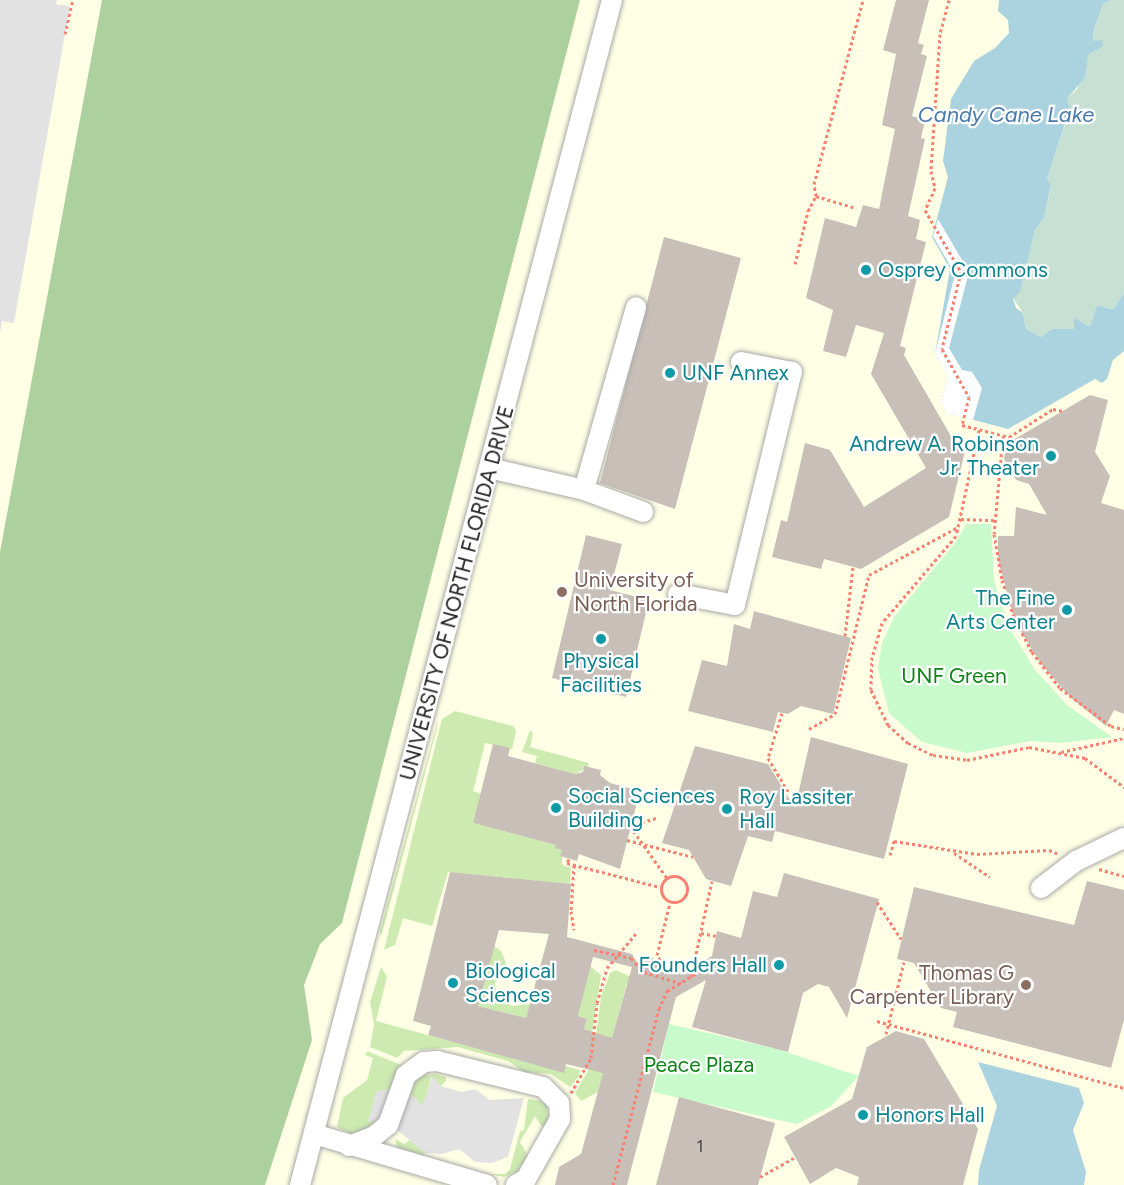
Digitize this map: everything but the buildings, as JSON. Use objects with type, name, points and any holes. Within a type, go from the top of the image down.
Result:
[{"type":"street","name":"UNIVERSITY OF NORTH FLORIDA DRIVE","points":[[300,1185],[612,0]]},
{"type":"street","points":[[584,490],[636,308]]},
{"type":"street","points":[[678,594],[735,605],[792,372],[741,362]]},
{"type":"street","points":[[489,468],[584,490],[643,512]]},
{"type":"street","points":[[1041,888],[1076,861],[1124,838]]},
{"type":"street","points":[[402,1163],[392,1149],[388,1125],[406,1075],[424,1062],[437,1061],[543,1087],[562,1109],[560,1119],[526,1179],[516,1185]]},
{"type":"street","points":[[349,1146],[373,1137],[388,1125]]},
{"type":"street","points":[[314,1134],[402,1163],[487,1185]]},
{"type":"path","points":[[65,33],[73,0]]},
{"type":"path","points":[[795,264],[808,211],[816,196],[814,184],[863,0]]},
{"type":"path","points":[[949,0],[940,34],[931,171],[935,188],[925,210],[961,272],[942,349],[969,397],[962,424],[1009,437],[1053,409],[1063,411]]},
{"type":"path","points":[[816,196],[856,208]]},
{"type":"path","points":[[979,430],[956,536],[882,623],[872,657],[871,690],[888,725],[908,743],[933,756],[967,760],[1029,747],[1085,758],[1124,787]]},
{"type":"path","points":[[1003,436],[995,520],[1002,580],[1032,652],[1060,688],[1111,726],[1124,729]]},
{"type":"path","points":[[960,519],[995,520]]},
{"type":"path","points":[[809,729],[835,714],[869,574],[958,527]]},
{"type":"path","points":[[845,636],[852,567]]},
{"type":"path","points":[[782,713],[768,759],[788,791]]},
{"type":"path","points":[[1059,752],[1124,738]]},
{"type":"path","points":[[656,818],[630,826],[667,878]]},
{"type":"path","points":[[627,840],[693,856]]},
{"type":"path","points":[[890,855],[894,841],[991,855],[1049,850],[1124,876]]},
{"type":"path","points":[[952,851],[990,877]]},
{"type":"path","points":[[569,859],[567,863],[660,887]]},
{"type":"path","points":[[574,865],[571,911],[574,930]]},
{"type":"path","points":[[660,887],[667,878],[679,877],[687,888],[682,900],[670,903]]},
{"type":"path","points":[[691,977],[712,881]]},
{"type":"path","points":[[660,887],[662,896],[670,903]]},
{"type":"path","points":[[877,902],[901,939]]},
{"type":"path","points":[[660,960],[657,955],[670,903]]},
{"type":"path","points":[[570,1094],[591,1058],[597,1003],[607,968],[638,931]]},
{"type":"path","points":[[701,933],[716,936]]},
{"type":"path","points":[[594,950],[631,958],[644,972],[681,982]]},
{"type":"path","points":[[886,1034],[904,962]]},
{"type":"path","points":[[614,1185],[659,1009],[667,991],[711,964]]},
{"type":"path","points":[[877,1021],[1124,1088]]},
{"type":"path","points":[[760,1177],[795,1157]]},
{"type":"shaded area","name":"University of North Florida","points":[[0,0],[1124,0],[1124,1185],[0,1185]]},
{"type":"shaded area","points":[[0,0],[57,0],[56,4],[70,6],[14,323],[2,321],[0,333]]},
{"type":"shaded area","points":[[1111,0],[1124,0],[1124,293],[1115,309],[1104,307],[1094,315],[1090,328],[1074,319],[1075,329],[1052,329],[1041,337],[1026,329],[1023,313],[1013,298],[1020,291],[1035,230],[1044,218],[1051,186],[1047,179],[1070,109],[1067,99],[1077,89],[1088,54],[1103,46],[1092,42],[1093,34],[1103,4]]},
{"type":"shaded area","points":[[432,1076],[441,1086],[461,1092],[475,1089],[490,1100],[524,1098],[508,1157],[492,1163],[475,1162],[459,1149],[442,1154],[425,1153],[383,1118],[368,1122],[376,1092],[396,1087],[407,1091],[423,1105]]},
{"type":"green space","points":[[102,0],[580,0],[342,923],[320,944],[304,985],[312,1040],[265,1185],[0,1185],[0,552]]},
{"type":"green space","name":"UNF Green","points":[[966,524],[991,524],[994,580],[1001,605],[1012,632],[1035,670],[1067,705],[1112,737],[1061,743],[1030,741],[967,753],[922,742],[889,713],[878,669],[882,643],[894,617],[956,542]]},
{"type":"green space","points":[[455,711],[513,726],[516,731],[512,749],[485,743],[473,791],[481,794],[473,823],[556,845],[562,850],[562,865],[571,868],[570,884],[448,872],[432,926],[403,918],[395,945],[384,950],[442,719]]},
{"type":"green space","points":[[438,720],[437,728],[381,937],[380,931]]},
{"type":"green space","points":[[530,730],[533,733],[530,747],[589,763],[588,767],[575,774],[535,763],[537,756],[522,752]]},
{"type":"green space","points":[[494,946],[501,951],[506,963],[495,983],[497,997],[512,1006],[530,1004],[526,1018],[478,1006]]},
{"type":"green space","points":[[590,966],[601,975],[590,1037],[591,1031],[584,1029],[587,1019],[578,1016]]},
{"type":"green space","points":[[381,967],[387,977],[376,1021],[563,1072],[565,1066],[580,1070],[579,1076],[570,1087],[551,1074],[524,1072],[508,1061],[458,1047],[404,1051],[397,1058],[370,1047],[374,1025],[370,1002]]},
{"type":"green space","points":[[616,970],[635,979],[627,983],[598,1092],[581,1101],[575,1093],[592,1064],[601,997],[610,973]]},
{"type":"green space","name":"Peace Plaza","points":[[669,1024],[777,1049],[859,1076],[831,1106],[797,1124],[653,1092]]},
{"type":"green space","points":[[367,1051],[406,1067],[368,1121],[382,1118],[357,1137],[337,1127],[343,1098],[367,1080],[373,1058],[365,1055]]},
{"type":"green space","points":[[435,1074],[446,1077],[446,1081],[441,1086],[431,1077],[414,1143],[425,1153],[423,1158],[398,1150],[395,1139],[404,1144],[410,1140],[420,1105],[407,1091],[415,1076]]},
{"type":"green space","points":[[528,1099],[547,1102],[548,1124],[542,1127],[535,1116],[520,1142],[528,1156],[518,1171],[504,1177],[489,1174],[505,1174],[510,1169],[520,1131],[524,1130]]},
{"type":"water","name":"Candy Cane Lake","points":[[999,0],[1111,0],[1103,4],[1093,33],[1093,41],[1102,40],[1103,46],[1088,55],[1085,77],[1067,99],[1070,108],[1047,179],[1051,185],[1044,218],[1035,230],[1020,292],[1013,299],[1016,308],[1023,313],[1026,329],[1041,337],[1052,329],[1074,329],[1074,318],[1090,327],[1097,306],[1114,309],[1124,293],[1124,351],[1113,360],[1107,379],[1102,383],[1095,379],[1008,429],[947,413],[941,402],[948,376],[935,354],[950,269],[932,237],[948,177],[943,161],[951,99],[974,61],[995,48],[1009,33],[1008,20],[998,11]]},
{"type":"water","points":[[978,1062],[1079,1088],[1084,1103],[1073,1130],[1086,1172],[1084,1185],[978,1185],[979,1170],[997,1106]]},
{"type":"pier","points":[[938,219],[969,272],[949,348],[962,370],[972,372],[982,388],[973,420],[947,413],[941,402],[948,376],[935,354],[955,274],[933,236]]},
{"type":"place","name":"Osprey Commons","points":[[866,270]]},
{"type":"place","name":"UNF Annex","points":[[670,373]]},
{"type":"place","name":"Andrew A. Robinson Jr. Theater","points":[[1051,456]]},
{"type":"place","name":"University of North Florida","points":[[562,592]]},
{"type":"place","name":"The Fine Arts Center","points":[[1067,610]]},
{"type":"place","name":"Physical Facilities","points":[[601,639]]},
{"type":"place","name":"Social Sciences Building","points":[[556,808]]},
{"type":"place","name":"Roy Lassiter Hall","points":[[727,809]]},
{"type":"place","name":"Founders Hall","points":[[779,965]]},
{"type":"place","name":"Biological Sciences","points":[[453,983]]},
{"type":"place","name":"Thomas G Carpenter Library","points":[[1026,985]]},
{"type":"place","name":"Honors Hall","points":[[863,1115]]}]
